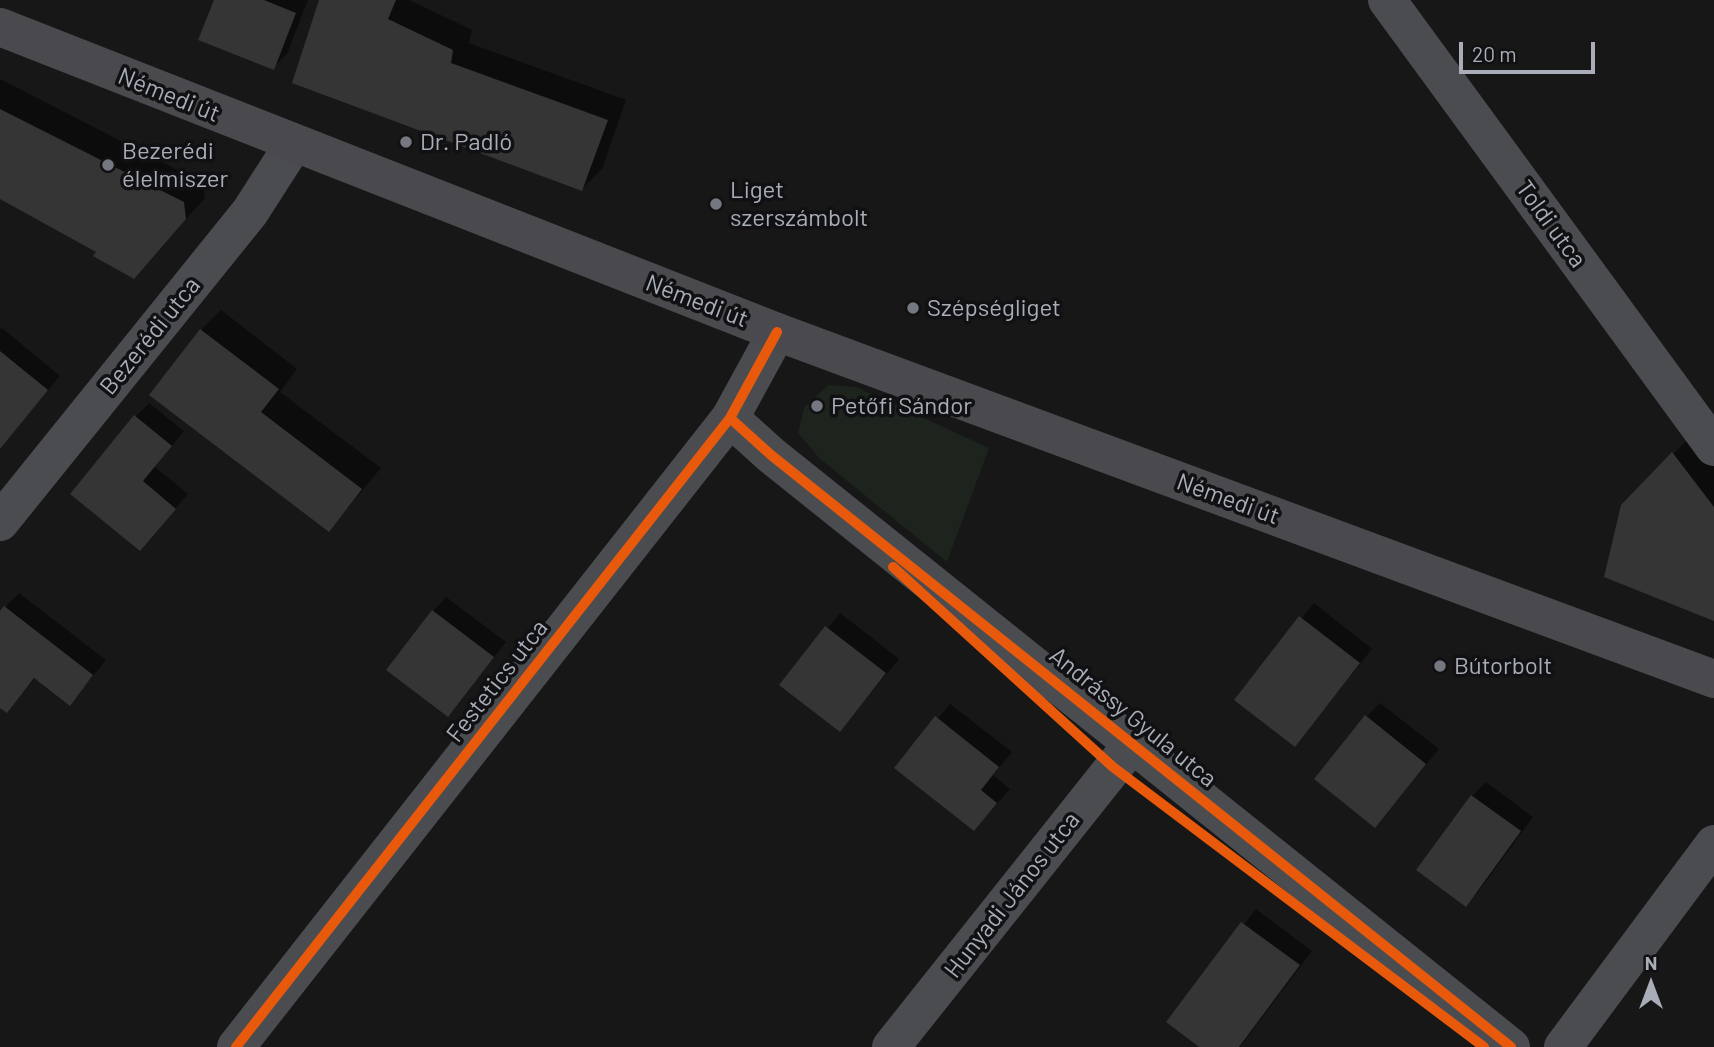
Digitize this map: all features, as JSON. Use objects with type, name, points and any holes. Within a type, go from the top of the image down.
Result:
[{"type":"main road","name":"Némedi út","points":[[0,27],[293,145],[777,332],[1714,679]]},
{"type":"street","name":"Toldi utca","points":[[1387,0],[1714,447]]},
{"type":"street","name":"Bezerédi utca","points":[[0,522],[250,212],[293,145]]},
{"type":"street","name":"Festetics utca","points":[[236,1047],[730,418],[777,332]]},
{"type":"street","name":"Andrássy Gyula utca","points":[[730,418],[771,455],[1511,1047]]},
{"type":"street","name":"Hunyadi János utca","points":[[891,1047],[1133,743]]},
{"type":"street","points":[[1563,1047],[1714,844]]},
{"type":"shaded area","points":[[828,385],[856,387],[989,448],[947,562],[819,458],[798,433],[804,408]]},
{"type":"building","points":[[214,0],[264,0],[296,13],[274,70],[198,40]]},
{"type":"building","points":[[319,0],[396,0],[388,19],[453,50],[451,63],[608,120],[582,191],[292,83]]},
{"type":"building","points":[[0,109],[184,202],[186,219],[134,279],[93,256],[96,252],[0,199]]},
{"type":"building","points":[[200,329],[279,389],[261,412],[362,489],[329,532],[149,395]]},
{"type":"building","points":[[0,351],[48,390],[0,449]]},
{"type":"building","points":[[134,415],[172,446],[143,481],[176,509],[140,551],[70,494]]},
{"type":"building","points":[[1672,452],[1714,507],[1714,621],[1604,577],[1621,505]]},
{"type":"building","points":[[4,606],[93,675],[70,706],[34,678],[7,713],[0,708],[0,611]]},
{"type":"building","points":[[432,610],[494,657],[448,717],[386,670]]},
{"type":"building","points":[[1299,616],[1360,663],[1295,747],[1234,700]]},
{"type":"building","points":[[825,626],[886,673],[840,732],[779,685]]},
{"type":"building","points":[[1365,715],[1426,764],[1375,828],[1314,779]]},
{"type":"building","points":[[935,716],[999,767],[981,790],[997,803],[974,831],[894,768]]},
{"type":"building","points":[[1471,795],[1521,831],[1466,907],[1416,870]]},
{"type":"building","points":[[1241,922],[1300,965],[1239,1047],[1199,1047],[1166,1022]]},
{"type":"cycle path","points":[[236,1047],[730,418],[777,332]]},
{"type":"cycle path","points":[[730,418],[771,455],[1511,1047]]},
{"type":"cycle path","points":[[893,567],[1113,767],[1484,1047]]},
{"type":"place","name":"Dr. Padló","points":[[406,142]]},
{"type":"place","name":"Bezerédi élelmiszer","points":[[108,165]]},
{"type":"place","name":"Liget szerszámbolt","points":[[716,204]]},
{"type":"place","name":"Szépségliget","points":[[913,308]]},
{"type":"place","name":"Petőfi Sándor","points":[[817,406]]},
{"type":"place","name":"Bútorbolt","points":[[1440,666]]}]
